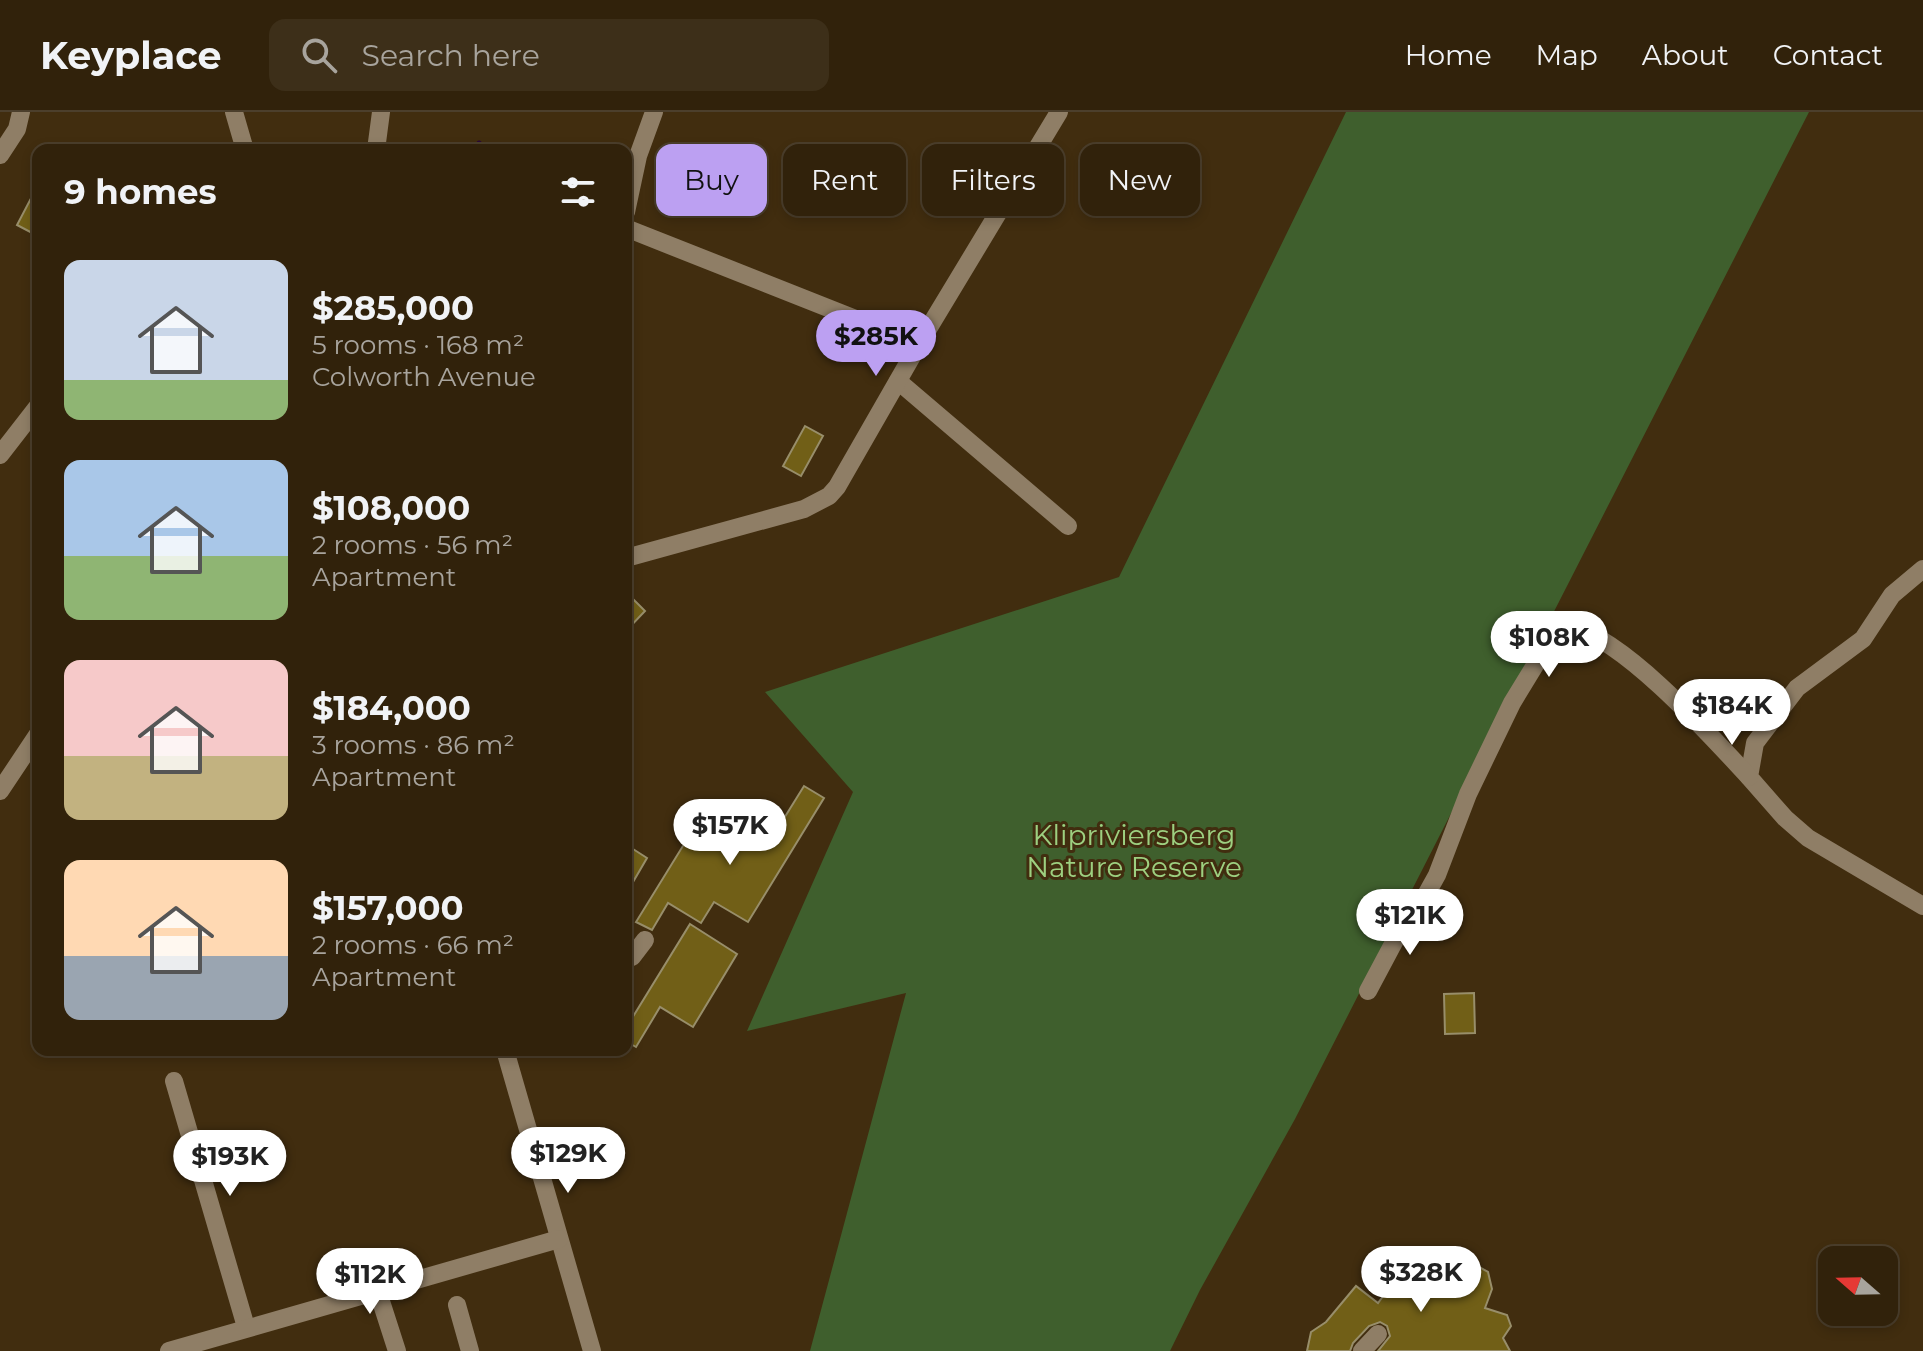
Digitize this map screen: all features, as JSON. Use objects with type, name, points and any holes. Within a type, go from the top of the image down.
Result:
[{"type":"street","points":[[0,155],[17,129],[21,112]]},
{"type":"street","points":[[234,112],[243,144]]},
{"type":"street","points":[[377,144],[381,112]]},
{"type":"street","points":[[632,184],[638,156],[654,112]]},
{"type":"street","points":[[632,556],[804,509],[821,502],[837,487],[1059,112]]},
{"type":"street","points":[[632,230],[919,344]]},
{"type":"street","points":[[898,381],[1068,526]]},
{"type":"street","points":[[0,455],[32,414]]},
{"type":"street","points":[[1749,777],[1755,743],[1797,688],[1863,639],[1892,595],[1923,569]]},
{"type":"street","points":[[1368,991],[1401,929],[1422,902],[1437,875],[1468,794],[1519,690],[1554,634],[1573,627],[1599,638],[1675,702],[1785,818],[1808,838],[1923,906]]},
{"type":"street","points":[[0,791],[32,743]]},
{"type":"street","points":[[632,957],[645,940]]},
{"type":"street","points":[[507,1056],[592,1351]]},
{"type":"street","points":[[174,1081],[246,1327]]},
{"type":"street","points":[[169,1351],[559,1239]]},
{"type":"street","points":[[378,1292],[397,1351]]},
{"type":"street","points":[[457,1305],[470,1351]]},
{"type":"street","points":[[1362,1351],[1378,1334]]},
{"type":"green space","name":"Klipriviersberg Nature Reserve","points":[[1346,112],[1809,112],[1295,1119],[1200,1290],[1170,1351],[810,1351],[906,993],[747,1031],[853,792],[765,692],[1119,577]]},
{"type":"building","points":[[32,196],[32,233],[17,225]]},
{"type":"building","points":[[805,426],[823,436],[801,476],[783,466]]},
{"type":"building","points":[[632,598],[645,611],[632,625]]},
{"type":"building","points":[[804,786],[824,798],[748,922],[714,902],[701,923],[668,903],[652,930],[636,922],[694,828],[726,847],[744,818],[773,836]]},
{"type":"building","points":[[632,851],[647,858],[632,884]]},
{"type":"building","points":[[690,924],[737,954],[693,1027],[660,1007],[636,1047],[632,1045],[632,1018]]},
{"type":"building","points":[[1474,993],[1475,1033],[1445,1034],[1444,994]]},
{"type":"building","points":[[1411,1258],[1422,1271],[1436,1259],[1445,1258],[1459,1265],[1466,1275],[1479,1267],[1488,1272],[1492,1289],[1485,1308],[1507,1315],[1511,1326],[1503,1338],[1510,1351],[1378,1351],[1390,1336],[1387,1326],[1380,1322],[1369,1326],[1353,1343],[1350,1351],[1307,1351],[1311,1332],[1326,1322],[1356,1286],[1378,1303]]}]
